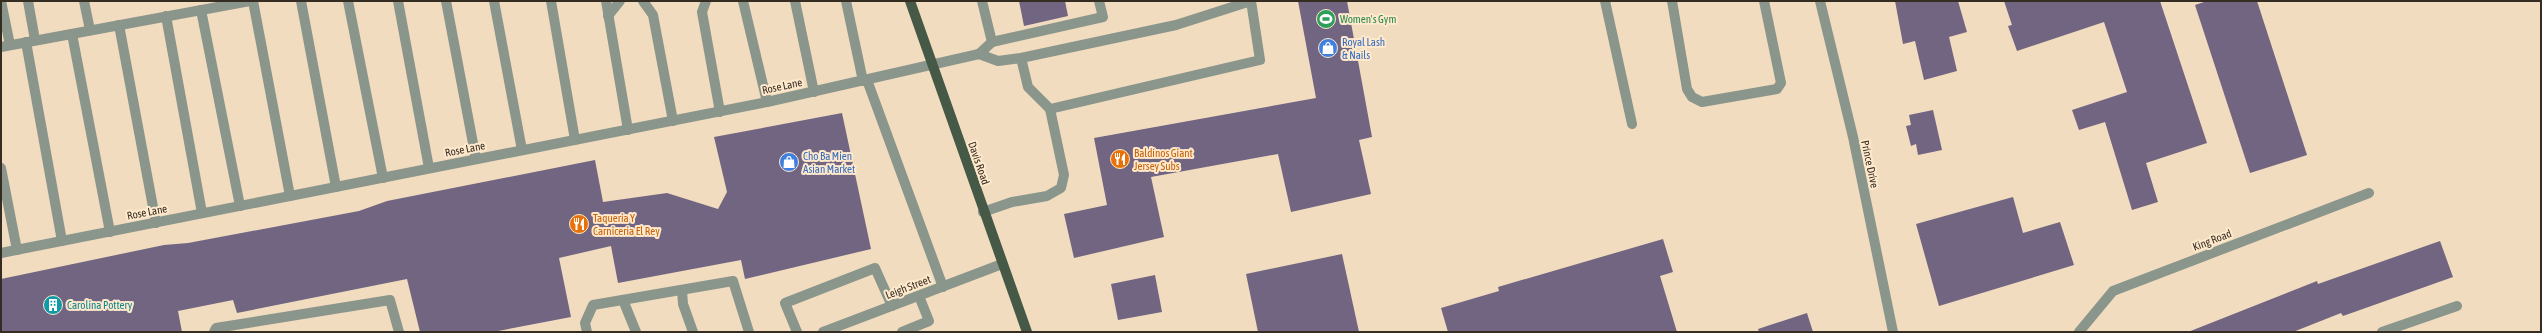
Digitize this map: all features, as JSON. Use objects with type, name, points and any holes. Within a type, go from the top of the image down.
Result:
[{"type":"main road","name":"Davis Road","points":[[910,1],[983,212],[1027,332]]},
{"type":"street","points":[[1,1],[5,46],[166,16],[203,7],[251,1],[290,196]]},
{"type":"street","points":[[28,1],[30,41],[62,241]]},
{"type":"street","points":[[84,1],[90,30]]},
{"type":"street","points":[[301,1],[336,187]]},
{"type":"street","points":[[348,1],[383,178]]},
{"type":"street","points":[[398,1],[430,168]]},
{"type":"street","points":[[446,1],[476,159]]},
{"type":"street","points":[[494,1],[522,150]]},
{"type":"street","points":[[551,1],[575,140]]},
{"type":"street","points":[[606,1],[628,130]]},
{"type":"street","points":[[608,16],[620,1]]},
{"type":"street","points":[[643,1],[653,15],[673,121]]},
{"type":"street","points":[[706,1],[702,12],[720,112]]},
{"type":"street","points":[[743,1],[767,102]]},
{"type":"street","points":[[795,1],[814,92]]},
{"type":"street","points":[[846,1],[865,80],[943,287]]},
{"type":"street","points":[[982,1],[992,42]]},
{"type":"street","points":[[1050,109],[1260,60],[1251,1],[1176,25],[1021,58],[998,61],[980,54],[992,42],[1103,17],[1099,1]]},
{"type":"street","points":[[1605,1],[1632,124]]},
{"type":"street","points":[[1672,1],[1688,89],[1692,97],[1702,102],[1777,89],[1782,83],[1764,1]]},
{"type":"street","name":"Prince Drive","points":[[1820,1],[1852,136],[1893,332]]},
{"type":"street","points":[[203,7],[240,206]]},
{"type":"street","points":[[166,16],[202,213]]},
{"type":"street","points":[[119,25],[156,223]]},
{"type":"street","points":[[72,34],[110,232]]},
{"type":"street","name":"Rose Lane","points":[[1,253],[720,112],[980,54]]},
{"type":"street","points":[[983,212],[1012,202],[1047,196],[1062,188],[1064,175],[1050,109],[1028,87],[1021,58]]},
{"type":"street","points":[[1,168],[17,250]]},
{"type":"street","name":"King Road","points":[[2079,332],[2113,291],[2369,193]]},
{"type":"street","name":"Leigh Street","points":[[823,332],[1002,264]]},
{"type":"street","points":[[797,332],[785,303],[875,268],[892,306]]},
{"type":"street","points":[[587,332],[585,323],[593,305],[733,281],[749,332]]},
{"type":"street","points":[[682,290],[682,304],[693,332]]},
{"type":"street","points":[[902,332],[928,322],[919,296]]},
{"type":"street","points":[[214,332],[216,328],[390,300],[399,332]]},
{"type":"street","points":[[623,300],[636,332]]},
{"type":"street","points":[[2382,332],[2457,306]]},
{"type":"building","points":[[1019,1],[1065,1],[1068,16],[1024,26]]},
{"type":"building","points":[[1298,1],[1347,1],[1372,137],[1359,140],[1371,194],[1291,212],[1278,154],[1151,177],[1164,237],[1074,258],[1064,214],[1107,205],[1094,138],[1316,98]]},
{"type":"building","points":[[1895,1],[1958,1],[1967,32],[1949,37],[1957,71],[1924,80],[1915,41],[1903,44]]},
{"type":"building","points":[[2004,1],[2160,1],[2207,143],[2146,163],[2158,202],[2132,210],[2105,122],[2079,130],[2072,110],[2127,92],[2104,22],[2017,51],[2008,26],[2012,25]]},
{"type":"building","points":[[2207,1],[2257,1],[2307,155],[2250,173],[2195,5]]},
{"type":"building","points":[[1933,110],[1942,150],[1918,155],[1916,144],[1911,146],[1906,126],[1911,125],[1909,115]]},
{"type":"building","points":[[842,113],[871,249],[745,279],[741,260],[618,283],[611,246],[559,258],[571,317],[493,332],[420,332],[407,279],[237,313],[233,300],[178,311],[182,332],[1,332],[1,279],[164,245],[188,243],[359,211],[387,201],[595,160],[603,202],[667,193],[718,209],[727,192],[714,137]]},
{"type":"building","points":[[2013,197],[2023,233],[2060,222],[2074,265],[1939,306],[1916,224]]},
{"type":"building","points":[[1663,239],[1673,272],[1660,276],[1677,332],[1448,332],[1441,308],[1499,291],[1498,287]]},
{"type":"building","points":[[2440,241],[2453,277],[2343,316],[2341,313],[2293,332],[2188,332],[2317,281],[2318,284]]},
{"type":"building","points":[[1342,254],[1359,332],[1258,332],[1246,274]]},
{"type":"building","points":[[1155,275],[1162,312],[1118,320],[1111,284]]},
{"type":"building","points":[[1807,313],[1813,332],[1759,332],[1758,329]]},
{"type":"place","name":"Women's Gym","points":[[1326,19]]},
{"type":"place","name":"Royal Lash & Nails","points":[[1328,48]]},
{"type":"place","name":"Baldinos Giant Jersey Subs","points":[[1120,159]]},
{"type":"place","name":"Cho Ba Mien Asian Market","points":[[789,162]]},
{"type":"place","name":"Taqueria Y Carniceria El Rey","points":[[579,224]]},
{"type":"place","name":"Carolina Pottery","points":[[53,305]]}]
